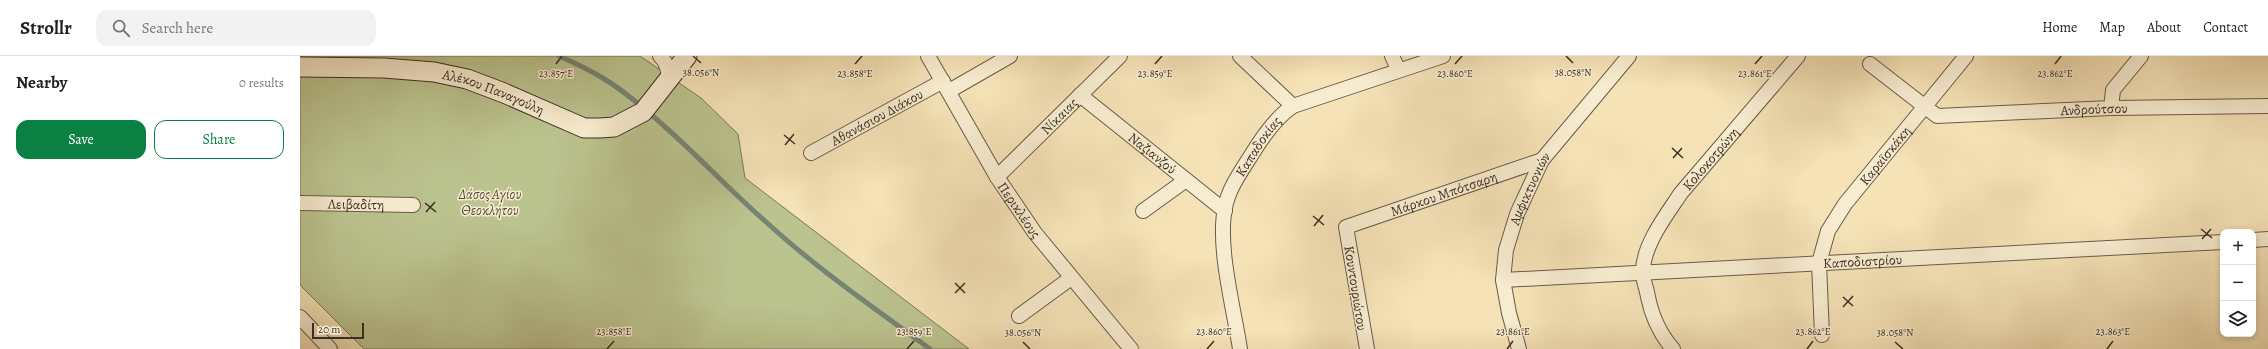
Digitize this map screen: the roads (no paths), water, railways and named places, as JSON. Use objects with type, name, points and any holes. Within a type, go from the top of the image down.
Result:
[{"type":"main road","points":[[670,77],[687,56]]},
{"type":"main road","name":"Αλέκου Παναγούλη","points":[[300,68],[384,68],[450,76],[504,93],[584,128],[614,127],[634,118],[653,101],[670,77]]},
{"type":"street","points":[[660,56],[665,62],[670,77]]},
{"type":"street","name":"Περικλέους","points":[[928,56],[997,177],[1035,233],[1131,349]]},
{"type":"street","name":"Αθανάσιου Διάκου","points":[[811,153],[1010,56]]},
{"type":"street","name":"Νίκαιας","points":[[997,177],[1120,56]]},
{"type":"street","points":[[1240,56],[1293,106]]},
{"type":"street","points":[[1392,56],[1398,70]]},
{"type":"street","name":"Καπαδοκίας","points":[[1240,349],[1226,266],[1224,236],[1225,211],[1231,192],[1258,144],[1281,114],[1293,106],[1443,56]]},
{"type":"street","name":"Αμφικτυονιών","points":[[1519,349],[1509,313],[1503,280],[1506,250],[1517,214],[1542,160],[1629,56]]},
{"type":"street","name":"Κολοκοτρώνη","points":[[1643,272],[1648,249],[1671,208],[1798,56]]},
{"type":"street","name":"Καραϊσκάκη","points":[[1822,335],[1819,263],[1828,231],[1841,209],[1966,56]]},
{"type":"street","points":[[2111,108],[2113,90],[2141,56]]},
{"type":"street","name":"Ανδρούτσου","points":[[1870,64],[1937,116],[2111,108],[2268,106]]},
{"type":"street","name":"Ναζιανζού","points":[[1080,96],[1225,211]]},
{"type":"street","name":"Μάρκου Μπότσαρη","points":[[1346,227],[1542,160]]},
{"type":"street","points":[[1143,211],[1186,180]]},
{"type":"street","name":"Λειβαδίτη","points":[[300,203],[413,205]]},
{"type":"street","name":"Κουντουριώτου","points":[[1346,227],[1367,349]]},
{"type":"street","points":[[2256,240],[2268,239]]},
{"type":"street","name":"Καποδιστρίου","points":[[1503,280],[2220,242]]},
{"type":"street","points":[[1643,272],[1650,306],[1656,323],[1673,349]]},
{"type":"street","points":[[1019,316],[1071,278]]},
{"type":"street","points":[[300,317],[330,349]]},
{"type":"waterway","points":[[559,56],[602,78],[622,91],[642,107]]},
{"type":"waterway","points":[[648,112],[678,138],[750,208],[804,255],[930,349]]},
{"type":"park label","name":"Δάσος Αγίου Θεοκλήτου","points":[[490,202]]}]
